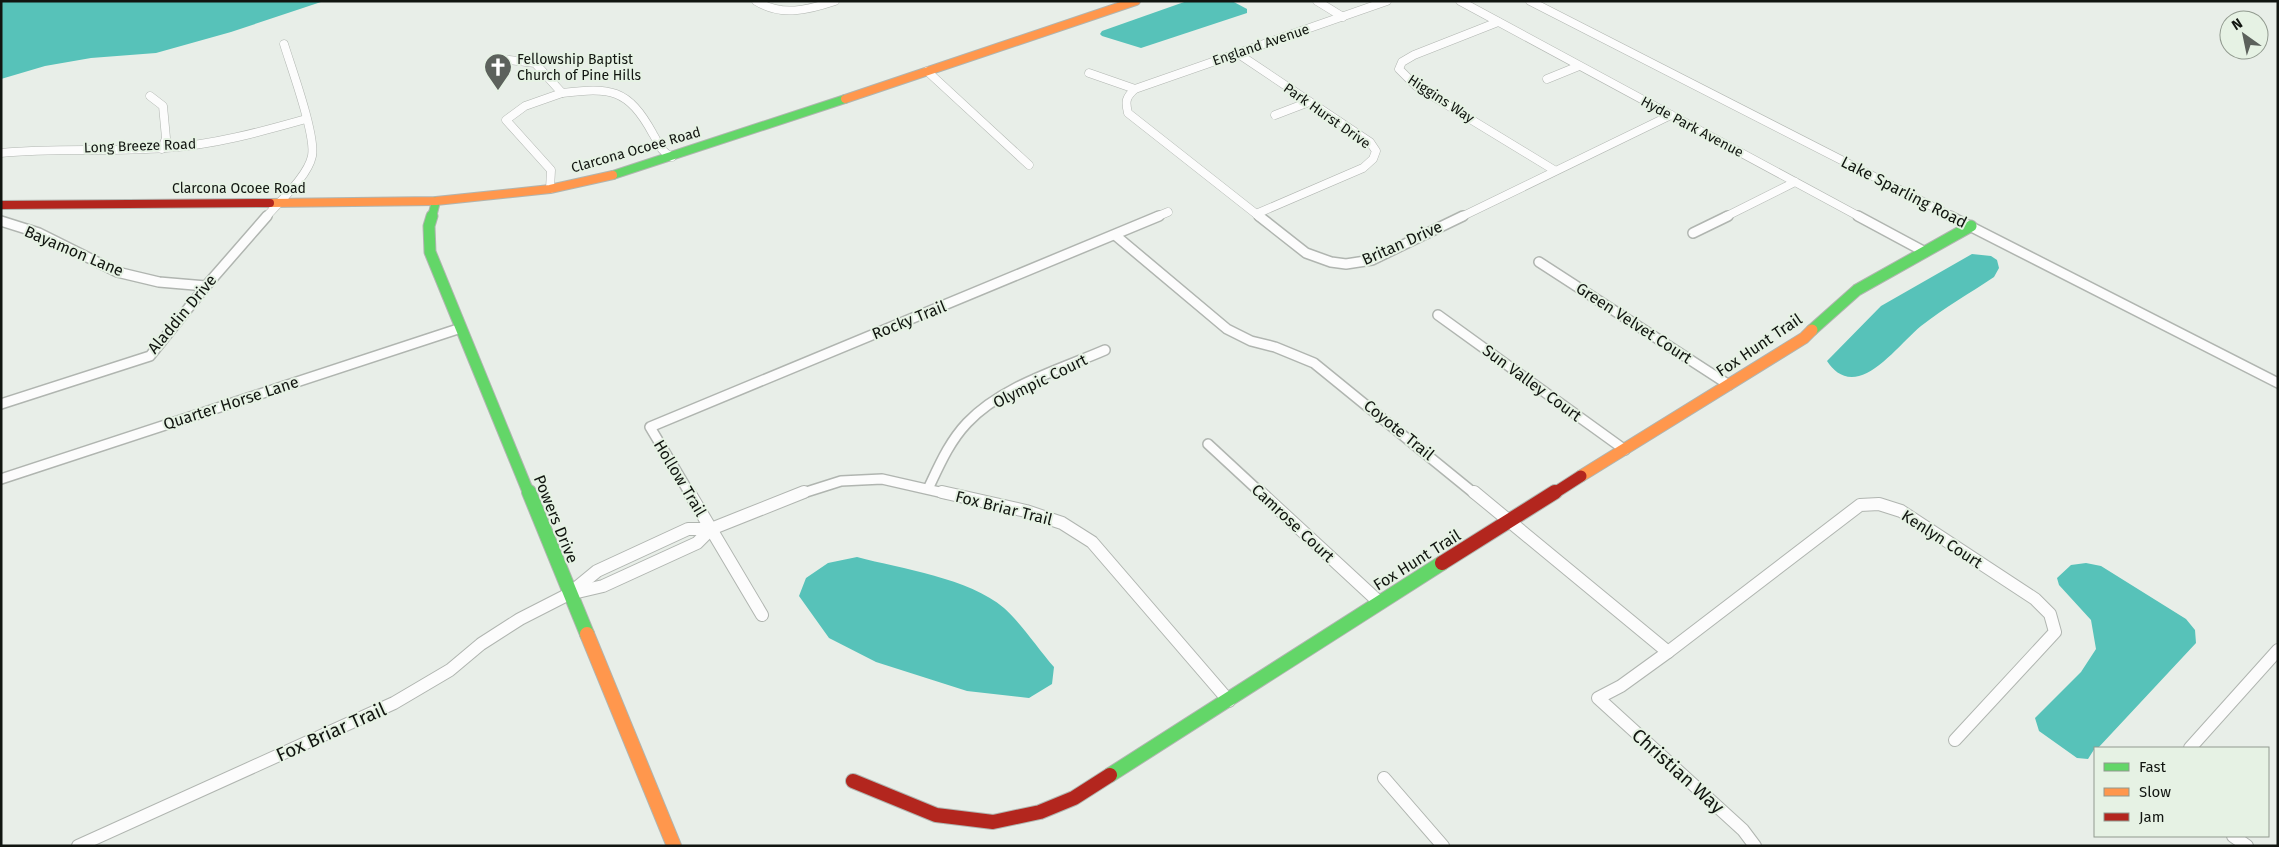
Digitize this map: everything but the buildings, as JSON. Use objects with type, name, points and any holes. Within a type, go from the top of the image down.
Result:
[{"type":"street","points":[[756,1],[772,10],[792,11],[835,1]]},
{"type":"street","name":"Clarcona Ocoee Road","points":[[1,205],[436,201],[550,188],[616,174],[672,157],[1136,1]]},
{"type":"street","points":[[1317,1],[1343,17]]},
{"type":"street","name":"England Avenue","points":[[1135,89],[1387,1]]},
{"type":"street","name":"Hyde Park Avenue","points":[[1460,1],[1925,252]]},
{"type":"street","name":"Lake Sparling Road","points":[[1530,1],[2278,383]]},
{"type":"street","name":"Higgins Way","points":[[1498,22],[1414,55],[1402,62],[1399,69],[1416,86],[1554,170]]},
{"type":"street","name":"Aladdin Drive","points":[[1,404],[150,356],[206,286],[305,172],[312,156],[312,139],[284,44]]},
{"type":"street","name":"Park Hurst Drive","points":[[1237,54],[1370,142],[1376,150],[1373,159],[1363,168],[1256,214]]},
{"type":"street","points":[[509,60],[536,63],[562,94]]},
{"type":"street","points":[[1546,79],[1580,66]]},
{"type":"street","points":[[927,71],[1030,165]]},
{"type":"street","points":[[1089,73],[1135,89]]},
{"type":"street","points":[[550,188],[550,170],[506,120],[514,112],[534,102],[562,94],[594,88],[615,92],[626,97],[652,133],[656,146],[663,153],[672,157]]},
{"type":"street","name":"Britan Drive","points":[[1135,89],[1128,95],[1125,102],[1128,113],[1306,254],[1326,263],[1352,265],[1372,260],[1671,114]]},
{"type":"street","points":[[150,96],[163,106],[166,138],[162,148]]},
{"type":"street","points":[[1275,115],[1308,102]]},
{"type":"street","name":"Long Breeze Road","points":[[1,153],[66,148],[162,148],[225,140],[306,119]]},
{"type":"street","points":[[1693,233],[1795,182]]},
{"type":"street","name":"Powers Drive","points":[[436,201],[431,212],[428,236],[430,252],[674,846]]},
{"type":"street","name":"Rocky Trail","points":[[650,427],[1168,212]]},
{"type":"street","name":"Bayamon Lane","points":[[1,221],[39,233],[117,272],[159,282],[206,286]]},
{"type":"street","name":"Fox Hunt Trail","points":[[853,781],[936,815],[993,822],[1040,812],[1074,798],[1229,701],[1379,602],[1804,338],[1838,304],[1857,290],[1971,226]]},
{"type":"street","name":"Coyote Trail","points":[[1115,235],[1227,329],[1251,341],[1283,350],[1321,368],[1668,652]]},
{"type":"street","name":"Green Velvet Court","points":[[1539,262],[1730,384]]},
{"type":"street","name":"Sun Valley Court","points":[[1438,316],[1625,450]]},
{"type":"street","name":"Quarter Horse Lane","points":[[1,479],[461,328]]},
{"type":"street","name":"Olympic Court","points":[[928,489],[951,443],[974,416],[1010,392],[1105,350]]},
{"type":"street","name":"Hollow Trail","points":[[650,427],[762,615]]},
{"type":"street","name":"Camrose Court","points":[[1208,444],[1379,602]]},
{"type":"street","name":"Fox Briar Trail","points":[[570,594],[597,570],[688,529],[711,529],[792,496],[841,481],[882,479],[1026,511],[1062,522],[1092,542],[1229,701]]},
{"type":"street","name":"Kenlyn Court","points":[[1598,698],[1620,686],[1668,652],[1860,505],[1878,504],[1901,511],[2035,599],[2050,614],[2055,632],[1955,740]]},
{"type":"street","name":"Fox Briar Trail","points":[[78,846],[394,703],[450,670],[481,644],[520,619],[570,594],[603,586],[697,543],[711,529]]},
{"type":"street","points":[[2191,747],[2278,650]]},
{"type":"street","name":"Christian Way","points":[[1598,698],[1743,830],[1755,846]]},
{"type":"street","points":[[1384,778],[1443,846]]},
{"type":"street","points":[[2234,837],[2247,846]]},
{"type":"water","points":[[1,1],[324,1],[231,32],[156,53],[91,58],[45,66],[1,79]]},
{"type":"water","points":[[1187,1],[1232,1],[1247,9],[1247,13],[1141,48],[1100,34],[1102,31]]},
{"type":"water","points":[[1972,254],[1991,256],[1997,260],[1999,268],[1994,277],[1921,326],[1883,362],[1867,373],[1849,377],[1840,374],[1830,365],[1827,361],[1881,306]]},
{"type":"water","points":[[857,557],[954,582],[973,589],[989,598],[1010,614],[1054,667],[1052,684],[1029,698],[967,691],[876,662],[829,638],[799,596],[806,578],[828,563]]},
{"type":"water","points":[[2086,563],[2101,566],[2186,619],[2195,630],[2196,643],[2099,747],[2094,747],[2088,759],[2077,758],[2039,731],[2035,718],[2081,672],[2096,649],[2091,620],[2059,585],[2057,578],[2071,565]]},
{"type":"traffic: fast","points":[[613,175],[845,99]]},
{"type":"traffic: fast","points":[[436,201],[429,226],[430,252],[587,634]]},
{"type":"traffic: fast","points":[[1812,330],[1857,290],[1971,226]]},
{"type":"traffic: fast","points":[[1110,775],[1442,563]]},
{"type":"traffic: slow","points":[[845,99],[1136,1]]},
{"type":"traffic: slow","points":[[270,203],[436,201],[550,189],[613,175]]},
{"type":"traffic: slow","points":[[1581,476],[1804,338],[1812,330]]},
{"type":"traffic: slow","points":[[587,634],[674,846]]},
{"type":"traffic: jam","points":[[1,205],[270,203]]},
{"type":"traffic: jam","points":[[1442,563],[1581,476]]},
{"type":"traffic: jam","points":[[853,781],[936,815],[993,822],[1040,812],[1074,798],[1110,775]]},
{"type":"place","name":"Fellowship Baptist Church of Pine Hills","points":[[498,91]]}]
